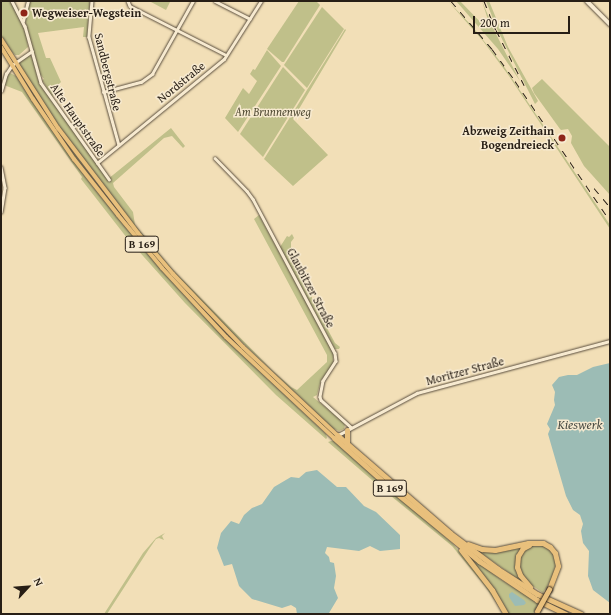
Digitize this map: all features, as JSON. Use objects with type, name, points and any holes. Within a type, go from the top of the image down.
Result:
[{"type":"highway","points":[[347,444],[349,429]]},
{"type":"highway","name":"B 169","points":[[335,436],[347,444],[462,541],[507,575],[537,594],[582,614]]},
{"type":"highway","name":"B 169","points":[[335,436],[455,543],[505,580],[537,600],[566,614]]},
{"type":"highway","name":"B 169","points":[[462,541],[482,549],[495,550],[533,543],[543,543],[550,547],[558,560],[557,573],[536,613]]},
{"type":"highway","name":"B 169","points":[[455,543],[492,590],[506,614]]},
{"type":"highway","name":"B 169","points":[[533,543],[523,548],[518,556],[517,567],[520,575],[537,594]]},
{"type":"main road","name":"B 169","points":[[1,39],[13,63]]},
{"type":"main road","name":"B 169","points":[[1,47],[86,167],[168,268],[243,347],[335,436]]},
{"type":"street","name":"Alte Hauptstraße","points":[[12,1],[23,21],[41,83],[109,179]]},
{"type":"street","points":[[23,21],[28,1]]},
{"type":"street","name":"Sandbergstraße","points":[[92,1],[89,37],[119,146]]},
{"type":"street","points":[[128,1],[130,6],[226,55]]},
{"type":"street","points":[[104,92],[141,82],[152,74],[193,1]]},
{"type":"street","points":[[215,1],[250,19]]},
{"type":"street","name":"Nordstraße","points":[[97,163],[224,59],[261,1]]},
{"type":"street","points":[[587,1],[610,24]]},
{"type":"street","points":[[1,91],[6,74],[13,63],[32,51]]},
{"type":"street","name":"Glaubitzer Straße","points":[[215,158],[253,199],[335,353],[336,362],[323,381],[320,397],[321,400],[349,429]]},
{"type":"street","points":[[1,167],[4,191],[1,212]]},
{"type":"street","name":"Moritzer Straße","points":[[335,436],[416,393],[610,342]]},
{"type":"green space","points":[[1,1],[11,1],[26,34],[28,47],[19,55],[15,55],[11,51],[1,35]]},
{"type":"green space","points":[[30,1],[90,2],[87,37],[83,37],[84,27],[38,33],[46,58],[50,58],[61,82],[59,84],[62,90],[52,96],[42,80],[44,79],[40,74],[26,24],[25,19]]},
{"type":"green space","points":[[299,1],[316,1],[320,5],[284,62],[282,62],[267,49]]},
{"type":"green space","points":[[448,1],[472,26],[503,65],[610,225],[610,229],[509,76],[483,41]]},
{"type":"green space","points":[[456,1],[460,1],[486,28],[489,23],[482,1],[495,32],[520,81],[498,49]]},
{"type":"green space","points":[[486,1],[489,1],[508,47],[538,101],[535,104],[497,29]]},
{"type":"green space","points":[[151,2],[170,2],[166,10]]},
{"type":"green space","name":"Am Brunnenweg","points":[[322,7],[344,29],[307,88],[284,65]]},
{"type":"green space","points":[[345,29],[346,30],[293,119],[328,155],[293,186],[264,159]]},
{"type":"green space","name":"Am Brunnenweg","points":[[267,50],[281,66],[238,132],[225,118],[243,88],[249,94],[257,81],[250,74],[253,69],[255,70]]},
{"type":"green space","points":[[26,55],[32,57],[38,80],[43,89],[108,179],[171,128],[185,146],[183,148],[172,136],[164,138],[113,183],[114,187],[133,212],[135,225],[173,270],[273,371],[291,387],[297,390],[327,362],[327,355],[254,219],[259,215],[333,353],[333,364],[321,380],[317,395],[313,397],[342,421],[345,425],[344,429],[339,431],[332,428],[222,323],[168,266],[131,222],[60,128],[20,66],[20,61]]},
{"type":"green space","name":"Am Brunnenweg","points":[[283,67],[305,90],[263,157],[240,134]]},
{"type":"green space","points":[[19,71],[77,157],[108,199],[170,273],[227,333],[332,434],[226,334],[152,254],[95,184],[76,158],[35,98]]},
{"type":"green space","points":[[10,73],[16,76],[63,147],[93,187],[163,272],[227,340],[326,434],[326,439],[276,395],[185,303],[127,238],[81,179],[82,177],[22,92],[4,85],[7,76]]},
{"type":"green space","points":[[542,79],[610,147],[610,195],[584,166],[571,143],[572,136],[568,129],[560,129],[534,93],[532,88]]},
{"type":"green space","points":[[292,234],[294,238],[291,242],[291,249],[306,274],[313,302],[335,343],[340,347],[339,349],[335,349],[280,247],[287,236],[289,237]]},
{"type":"green space","points":[[335,441],[453,544],[488,587],[504,614],[484,585],[452,546],[328,442]]},
{"type":"green space","points":[[165,533],[162,536],[164,540],[159,538],[156,539],[107,614],[104,614],[143,553],[156,538]]},
{"type":"green space","points":[[525,545],[519,551],[519,577],[526,585],[474,548],[495,552]]},
{"type":"green space","points":[[531,545],[541,545],[547,548],[552,552],[556,563],[552,578],[543,593],[527,582],[520,574],[519,559],[523,550]]},
{"type":"green space","points":[[469,556],[500,579],[538,603],[533,614],[508,614],[493,589]]},
{"type":"water","name":"Kieswerk","points":[[610,363],[610,603],[593,590],[588,576],[589,551],[583,543],[581,531],[583,524],[580,515],[573,510],[566,496],[548,434],[550,429],[547,424],[555,405],[555,392],[552,385],[559,377],[577,375],[593,367]]},
{"type":"water","points":[[317,470],[337,487],[346,487],[364,506],[376,512],[400,535],[400,549],[380,551],[370,546],[359,551],[327,547],[325,553],[329,557],[330,562],[334,563],[336,576],[334,588],[338,598],[329,613],[297,614],[296,608],[291,605],[282,608],[252,599],[239,586],[232,564],[224,566],[217,548],[221,533],[231,521],[239,524],[244,515],[252,508],[262,504],[274,487],[291,477],[299,478],[306,472]]},
{"type":"water","points":[[512,592],[526,603],[524,605],[515,606],[509,597],[509,594]]},
{"type":"railway","points":[[451,1],[492,49],[610,221]]},
{"type":"railway","points":[[484,1],[496,30],[524,85]]},
{"type":"railway","points":[[594,188],[610,207]]},
{"type":"place","name":"Wegweiser-Wegstein","points":[[24,13]]},
{"type":"place","name":"Abzweig Zeithain Bogendreieck","points":[[562,138]]}]
